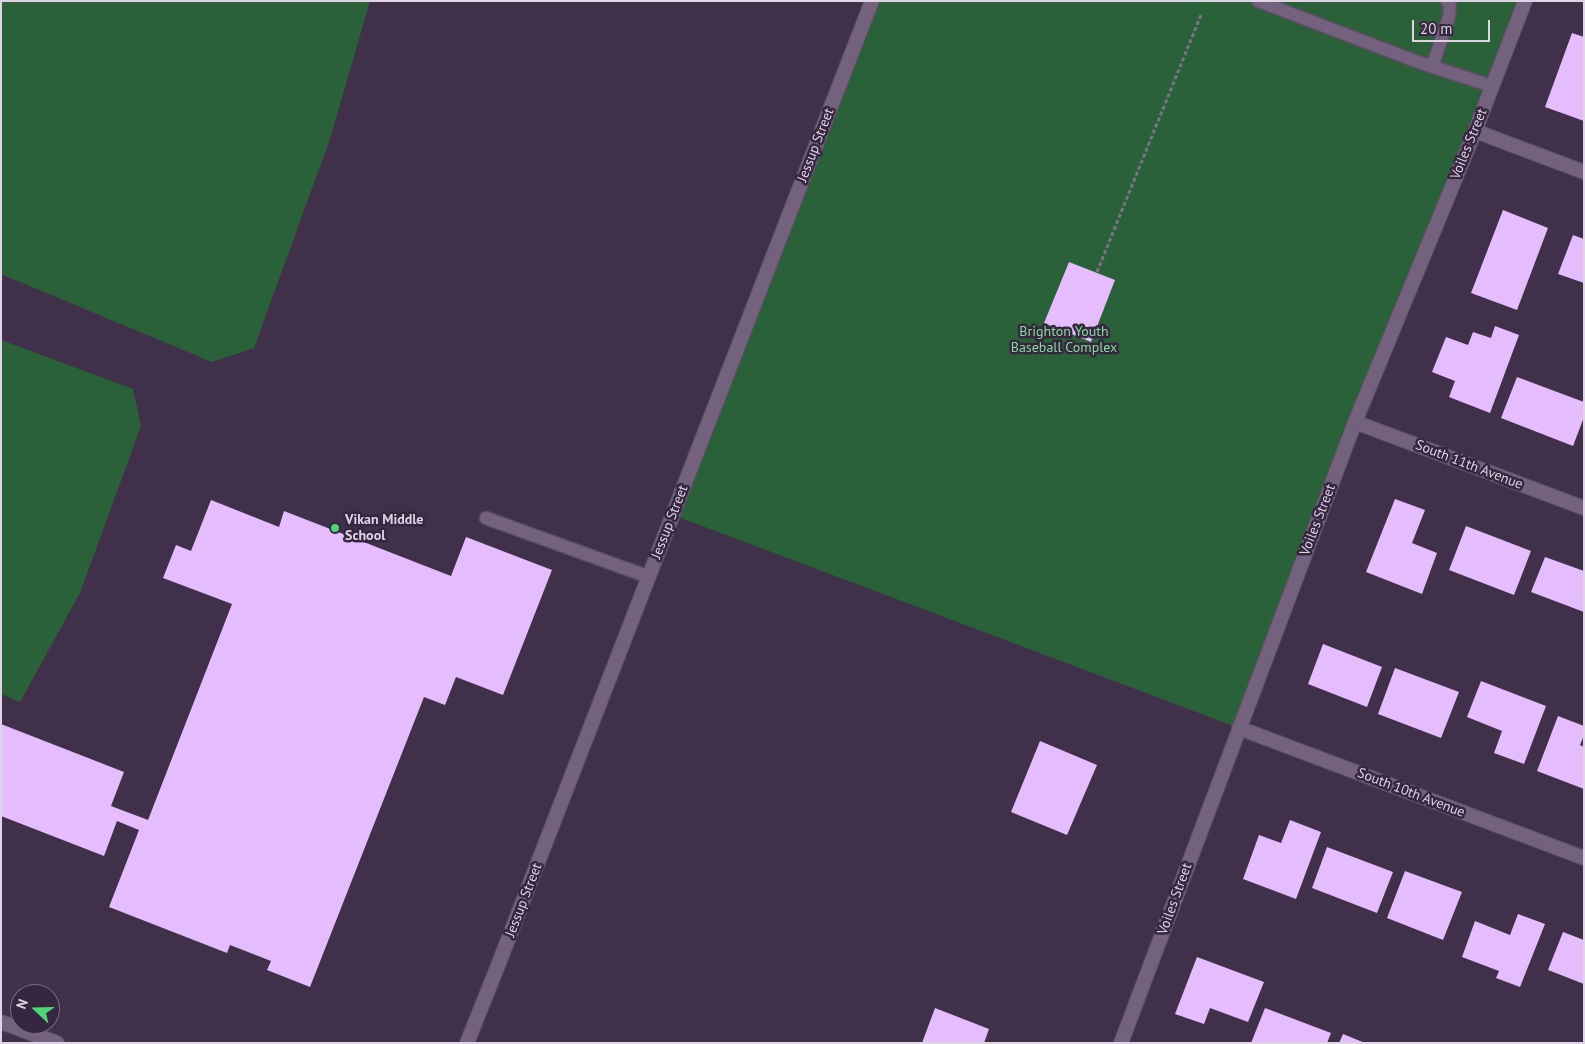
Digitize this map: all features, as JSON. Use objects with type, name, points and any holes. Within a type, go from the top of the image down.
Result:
[{"type":"street","name":"Jessup Street","points":[[467,1043],[872,1]]},
{"type":"street","name":"Voiles Street","points":[[1121,1043],[1355,422],[1475,131],[1524,1]]},
{"type":"street","points":[[1475,131],[1584,172]]},
{"type":"street","name":"South 11th Avenue","points":[[1355,422],[1584,508]]},
{"type":"street","name":"South 10th Avenue","points":[[1239,728],[1584,858]]},
{"type":"street","points":[[1,1022],[57,1043]]},
{"type":"lane","points":[[1258,1],[1432,67],[1492,86]]},
{"type":"lane","points":[[1432,67],[1450,17],[1448,1]]},
{"type":"lane","points":[[486,518],[649,577]]},
{"type":"path","points":[[1097,272],[1201,15]]},
{"type":"green space","points":[[1,1],[370,1],[330,139],[254,348],[212,362],[1,274]]},
{"type":"green space","name":"Brighton Youth Baseball Complex","points":[[872,1],[1525,1],[1239,728],[673,515]]},
{"type":"green space","points":[[1,340],[133,389],[141,426],[80,593],[20,702],[1,694]]},
{"type":"building","points":[[1572,33],[1584,37],[1584,121],[1545,107]]},
{"type":"building","points":[[1503,210],[1548,228],[1517,310],[1471,293]]},
{"type":"building","points":[[1573,235],[1584,239],[1584,283],[1558,274]]},
{"type":"building","points":[[1069,262],[1115,280],[1091,342],[1044,323]]},
{"type":"building","points":[[1495,326],[1519,335],[1490,413],[1449,397],[1455,381],[1432,372],[1446,337],[1468,345],[1473,332],[1491,338]]},
{"type":"building","points":[[1517,377],[1584,402],[1584,417],[1573,446],[1501,418]]},
{"type":"building","points":[[1395,499],[1425,510],[1412,543],[1437,553],[1422,594],[1366,572]]},
{"type":"building","name":"Vikan Middle School","points":[[211,500],[279,527],[284,511],[451,576],[466,537],[552,570],[503,695],[456,677],[445,705],[424,697],[310,987],[267,970],[271,961],[230,945],[227,953],[109,907],[139,830],[117,821],[104,856],[1,816],[1,724],[124,772],[111,806],[148,820],[232,604],[163,578],[176,545],[191,551]]},
{"type":"building","points":[[1466,526],[1531,551],[1514,595],[1449,570]]},
{"type":"building","points":[[1545,557],[1584,571],[1584,612],[1531,592]]},
{"type":"building","points":[[1323,644],[1382,667],[1367,707],[1308,684]]},
{"type":"building","points":[[1395,668],[1459,692],[1441,738],[1378,714]]},
{"type":"building","points":[[1481,681],[1546,706],[1524,764],[1494,753],[1502,731],[1467,717]]},
{"type":"building","points":[[1558,716],[1584,726],[1584,735],[1580,745],[1584,747],[1584,789],[1537,771]]},
{"type":"building","points":[[1040,741],[1097,765],[1067,835],[1011,812]]},
{"type":"building","points":[[1290,820],[1321,832],[1296,899],[1243,879],[1259,835],[1281,843]]},
{"type":"building","points":[[1327,847],[1393,872],[1377,913],[1312,888]]},
{"type":"building","points":[[1405,871],[1462,892],[1443,940],[1387,918]]},
{"type":"building","points":[[1518,914],[1545,924],[1520,987],[1496,978],[1499,971],[1462,957],[1475,921],[1510,935]]},
{"type":"building","points":[[1563,932],[1584,940],[1584,984],[1548,970]]},
{"type":"building","points":[[1197,957],[1264,982],[1248,1022],[1210,1008],[1204,1024],[1175,1014]]},
{"type":"building","points":[[935,1008],[989,1029],[984,1043],[922,1043]]},
{"type":"building","points":[[1265,1008],[1331,1033],[1327,1043],[1251,1043]]},
{"type":"building","points":[[1343,1034],[1365,1043],[1339,1043]]},
{"type":"place","name":"Vikan Middle School","points":[[335,528]]}]
